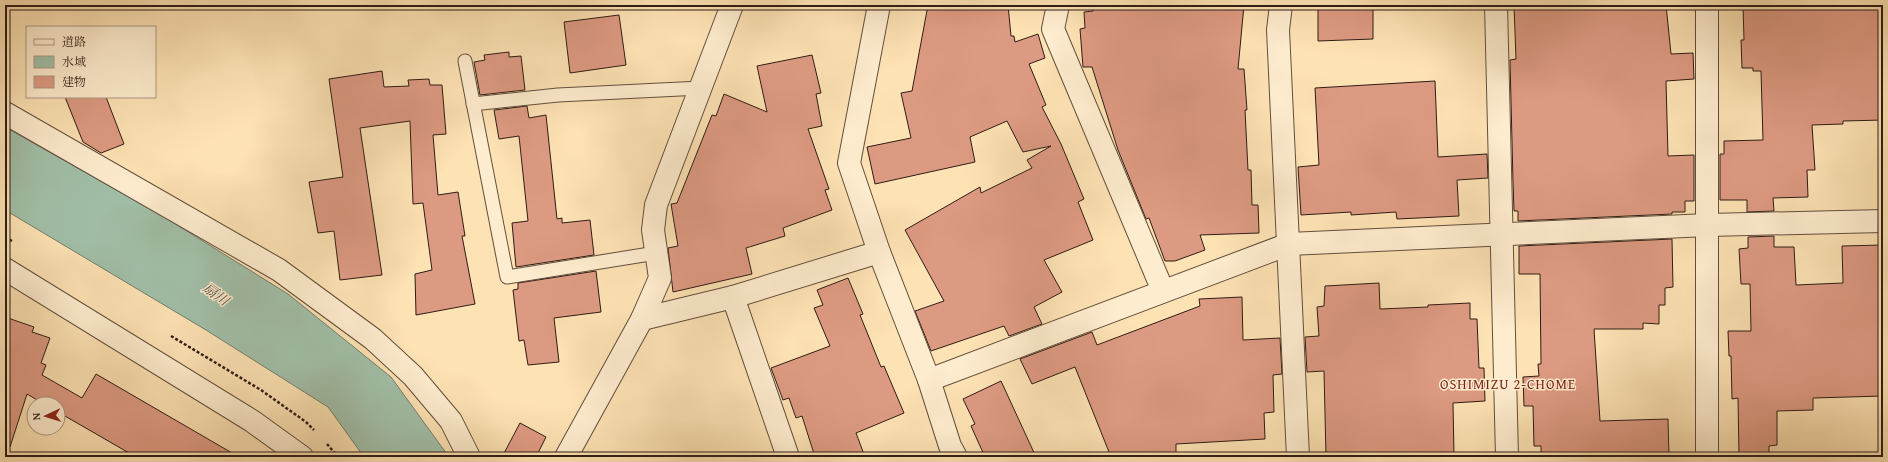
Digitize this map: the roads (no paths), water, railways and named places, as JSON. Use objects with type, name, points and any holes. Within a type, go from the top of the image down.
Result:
[{"type":"street","points":[[566,457],[642,319],[660,278],[653,230],[656,205],[732,5]]},
{"type":"street","points":[[879,5],[849,163],[879,252],[929,380],[950,446],[956,457]]},
{"type":"street","points":[[1058,5],[1053,29],[1163,290]]},
{"type":"street","points":[[1281,5],[1278,30],[1298,457]]},
{"type":"street","points":[[1496,5],[1507,457]]},
{"type":"street","points":[[1707,5],[1707,457]]},
{"type":"street","points":[[5,113],[279,270],[373,339],[413,376],[451,421],[469,457]]},
{"type":"street","points":[[929,380],[1163,290],[1289,244],[1501,233],[1708,225],[1883,221]]},
{"type":"street","points":[[642,319],[733,297],[879,252]]},
{"type":"street","points":[[5,269],[252,421],[302,457]]},
{"type":"street","points":[[733,297],[788,457]]},
{"type":"lane","points":[[465,61],[507,277],[656,253]]},
{"type":"lane","points":[[473,104],[558,95],[701,88]]},
{"type":"water","name":"扇川","points":[[5,127],[161,215],[288,294],[391,377],[449,457],[364,457],[328,407],[206,330],[5,210]]},
{"type":"district","name":"OSHIMIZU 2-CHOME","points":[[1508,384]]}]
